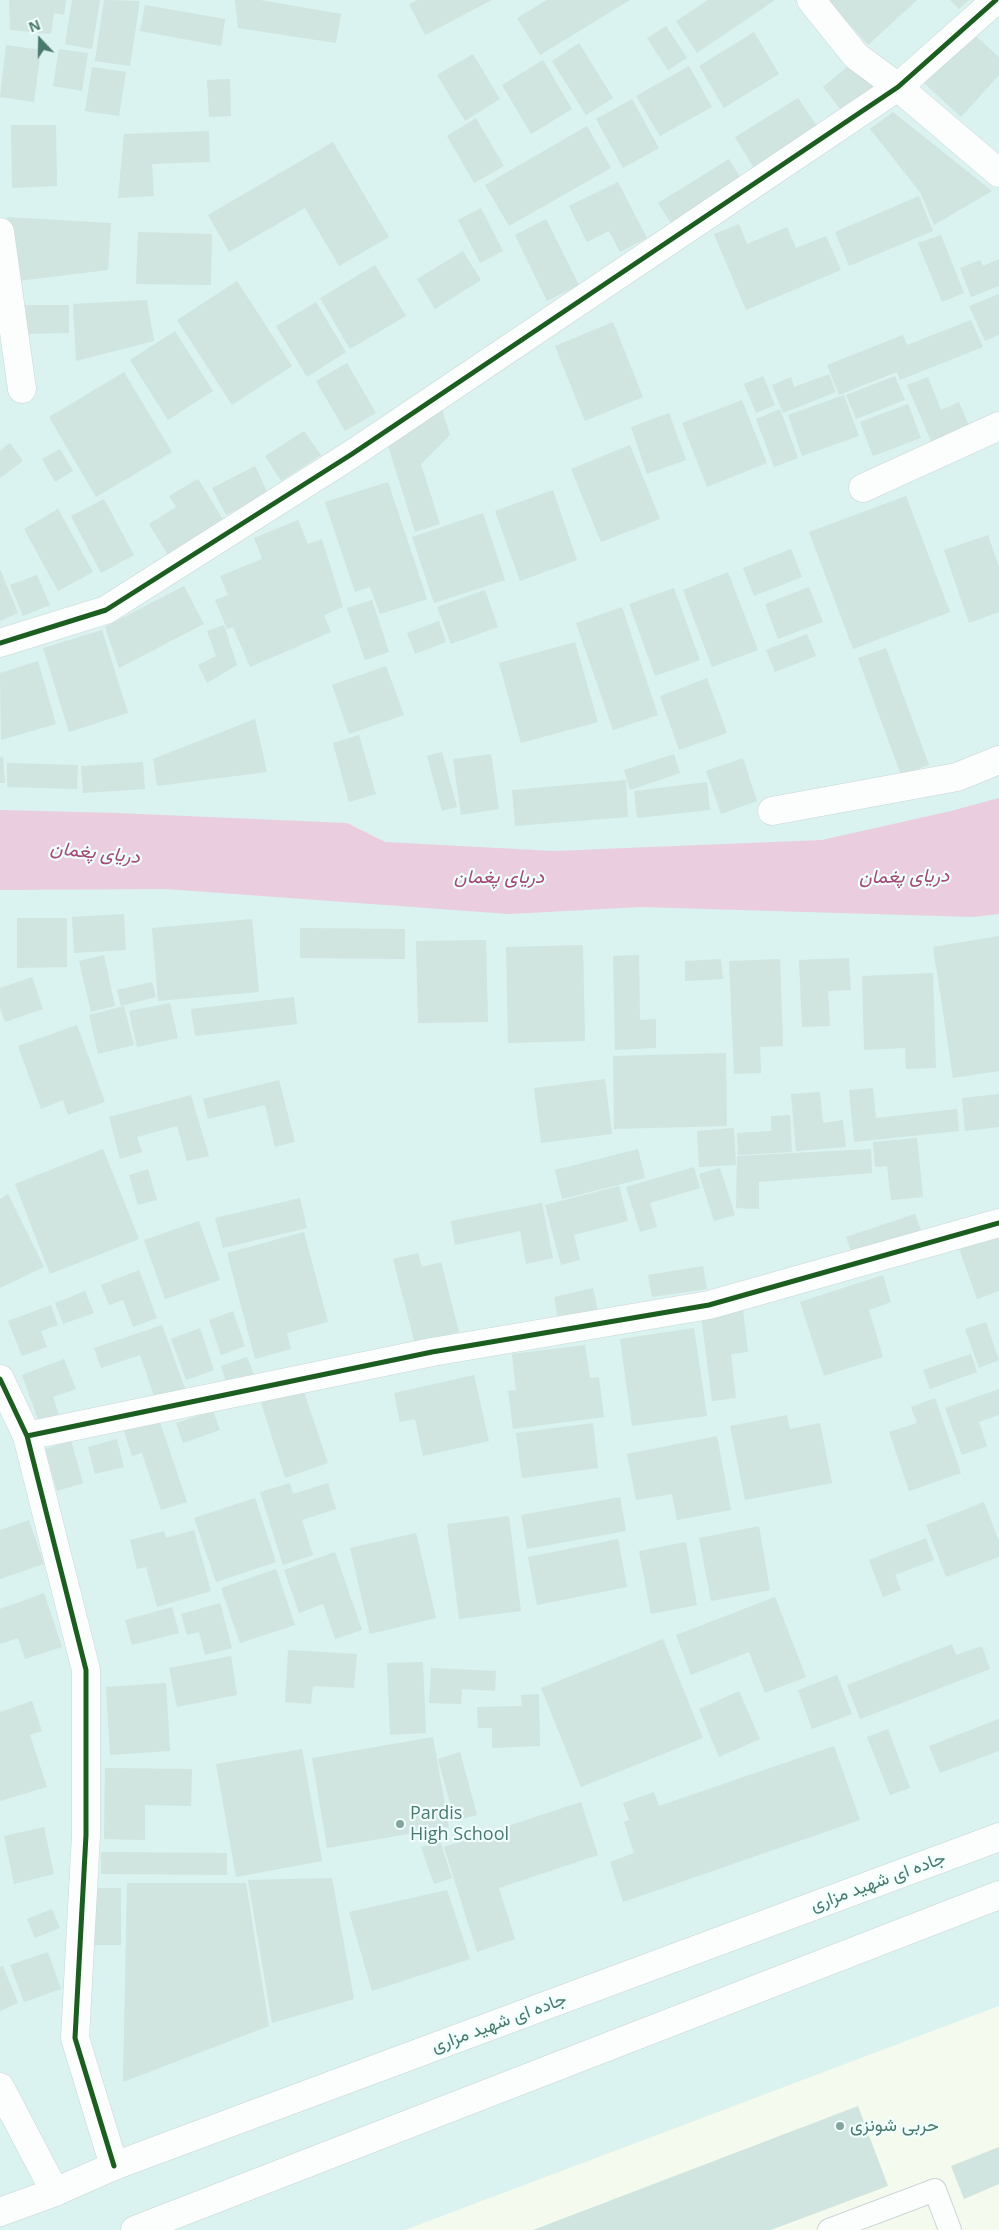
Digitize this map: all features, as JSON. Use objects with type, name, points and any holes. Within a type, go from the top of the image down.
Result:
[{"type":"street","points":[[811,0],[856,56],[898,87],[999,173]]},
{"type":"street","points":[[0,643],[106,610],[352,454],[898,87],[996,0]]},
{"type":"street","points":[[0,232],[22,389]]},
{"type":"street","points":[[863,488],[999,426]]},
{"type":"street","points":[[772,811],[957,777],[999,760]]},
{"type":"street","points":[[28,1436],[432,1352],[709,1305],[999,1223]]},
{"type":"street","points":[[0,1379],[28,1436],[86,1670],[86,1835],[75,2038],[114,2166]]},
{"type":"street","name":"جاده ای شهید مزاری","points":[[0,2212],[55,2192],[114,2166],[999,1837]]},
{"type":"street","points":[[135,2230],[999,1895]]},
{"type":"street","points":[[0,2087],[55,2192]]},
{"type":"lane","points":[[829,2230],[935,2190],[950,2230]]},
{"type":"shaded area","points":[[0,0],[999,0],[999,2230],[0,2230]]},
{"type":"shaded area","name":"حربی شونزی","points":[[999,2006],[999,2230],[405,2230],[959,2021]]},
{"type":"water","name":"دریای پغمان","points":[[999,798],[999,914],[974,917],[641,907],[509,914],[166,889],[0,890],[0,810],[347,823],[385,842],[554,851],[822,840],[951,811]]},
{"type":"building","points":[[9,0],[66,0],[64,15],[54,13],[51,34],[10,30]]},
{"type":"building","points":[[72,0],[100,0],[92,49],[65,44]]},
{"type":"building","points":[[104,0],[140,1],[130,66],[95,61]]},
{"type":"building","points":[[235,0],[260,0],[341,14],[336,43],[238,28]]},
{"type":"building","points":[[418,0],[492,0],[425,35],[409,4]]},
{"type":"building","points":[[547,0],[630,0],[540,55],[517,18]]},
{"type":"building","points":[[708,0],[775,0],[697,53],[676,21]]},
{"type":"building","points":[[828,0],[917,0],[868,45]]},
{"type":"building","points":[[950,0],[969,0],[959,9]]},
{"type":"building","points":[[145,5],[225,19],[221,46],[140,31]]},
{"type":"building","points":[[666,26],[687,58],[668,70],[647,38]]},
{"type":"building","points":[[970,31],[999,57],[999,75],[961,117],[923,82]]},
{"type":"building","points":[[754,32],[779,74],[724,108],[699,66]]},
{"type":"building","points":[[579,43],[613,98],[586,115],[552,61]]},
{"type":"building","points":[[6,45],[41,50],[34,102],[0,97]]},
{"type":"building","points":[[59,49],[88,53],[82,91],[53,86]]},
{"type":"building","points":[[473,54],[500,99],[465,121],[437,75]]},
{"type":"building","points":[[543,60],[572,109],[531,134],[502,85]]},
{"type":"building","points":[[853,62],[875,90],[845,115],[823,87]]},
{"type":"building","points":[[689,66],[712,107],[660,136],[636,96]]},
{"type":"building","points":[[92,67],[126,72],[119,116],[85,111]]},
{"type":"building","points":[[230,79],[231,116],[209,117],[207,80]]},
{"type":"building","points":[[798,98],[819,129],[755,170],[735,137]]},
{"type":"building","points":[[632,99],[659,148],[623,168],[596,119]]},
{"type":"building","points":[[893,112],[992,191],[934,225],[920,192],[870,129]]},
{"type":"building","points":[[476,118],[504,166],[474,183],[447,136]]},
{"type":"building","points":[[11,125],[56,125],[57,186],[12,188]]},
{"type":"building","points":[[587,126],[611,168],[509,226],[485,185]]},
{"type":"building","points":[[209,131],[210,162],[152,164],[154,196],[118,198],[124,134]]},
{"type":"building","points":[[333,142],[389,237],[339,266],[305,208],[229,252],[208,215]]},
{"type":"building","points":[[729,159],[742,180],[672,225],[658,203]]},
{"type":"building","points":[[618,182],[647,238],[620,252],[609,231],[587,242],[569,206]]},
{"type":"building","points":[[919,196],[933,231],[849,266],[835,232]]},
{"type":"building","points":[[481,208],[503,251],[480,263],[458,220]]},
{"type":"building","points":[[7,217],[111,223],[108,270],[18,281]]},
{"type":"building","points":[[546,219],[579,285],[547,301],[515,235]]},
{"type":"building","points":[[739,224],[747,244],[787,227],[796,248],[826,236],[841,270],[746,310],[714,234]]},
{"type":"building","points":[[138,232],[212,234],[211,285],[136,284]]},
{"type":"building","points":[[941,235],[964,293],[942,302],[918,243]]},
{"type":"building","points":[[463,251],[481,280],[435,309],[417,279]]},
{"type":"building","points":[[999,259],[999,286],[971,297],[960,268],[980,260],[983,266]]},
{"type":"building","points":[[375,265],[406,316],[350,349],[320,298]]},
{"type":"building","points":[[237,281],[292,366],[232,405],[177,320]]},
{"type":"building","points":[[999,294],[999,335],[985,341],[969,306]]},
{"type":"building","points":[[147,300],[154,341],[76,361],[73,304]]},
{"type":"building","points":[[316,302],[346,352],[307,377],[276,326]]},
{"type":"building","points":[[25,305],[69,305],[69,333],[25,334]]},
{"type":"building","points":[[971,320],[983,347],[900,380],[897,372],[839,395],[827,365],[903,335],[907,345]]},
{"type":"building","points":[[613,322],[643,397],[585,421],[555,346]]},
{"type":"building","points":[[175,331],[213,391],[168,420],[130,360]]},
{"type":"building","points":[[347,363],[376,413],[345,431],[316,381]]},
{"type":"building","points":[[124,372],[172,452],[96,497],[49,417]]},
{"type":"building","points":[[829,374],[836,392],[783,413],[772,385],[791,377],[794,387]]},
{"type":"building","points":[[763,376],[775,405],[756,413],[744,384]]},
{"type":"building","points":[[895,376],[905,400],[856,419],[846,395]]},
{"type":"building","points":[[928,377],[941,410],[959,402],[971,431],[933,446],[907,385]]},
{"type":"building","points":[[844,395],[859,436],[802,456],[788,415]]},
{"type":"building","points":[[742,400],[767,463],[707,487],[682,423]]},
{"type":"building","points":[[908,404],[921,438],[873,456],[860,422]]},
{"type":"building","points":[[780,409],[798,458],[774,467],[756,419]]},
{"type":"building","points":[[442,410],[450,435],[421,464],[440,524],[415,532],[388,446]]},
{"type":"building","points":[[669,413],[686,460],[647,474],[631,427]]},
{"type":"building","points":[[304,431],[321,455],[281,481],[265,456]]},
{"type":"building","points":[[10,443],[23,461],[0,478],[0,451]]},
{"type":"building","points":[[630,445],[660,519],[601,542],[571,469]]},
{"type":"building","points":[[60,449],[73,471],[55,482],[42,459]]},
{"type":"building","points":[[255,466],[268,494],[226,515],[212,488]]},
{"type":"building","points":[[198,479],[224,521],[168,555],[149,524],[176,507],[169,496]]},
{"type":"building","points":[[388,482],[427,599],[380,614],[370,587],[355,592],[325,502]]},
{"type":"building","points":[[553,490],[577,560],[520,581],[495,511]]},
{"type":"building","points":[[906,496],[950,612],[853,649],[809,532]]},
{"type":"building","points":[[104,499],[134,555],[101,573],[71,516]]},
{"type":"building","points":[[58,509],[93,572],[58,591],[24,529]]},
{"type":"building","points":[[483,513],[505,580],[434,603],[412,537]]},
{"type":"building","points":[[298,520],[308,544],[322,539],[343,607],[324,615],[331,632],[250,667],[233,627],[227,629],[215,600],[228,595],[220,576],[262,559],[254,538]]},
{"type":"building","points":[[988,535],[999,567],[999,612],[969,623],[944,550]]},
{"type":"building","points":[[791,549],[802,577],[754,596],[743,568]]},
{"type":"building","points":[[0,569],[18,613],[0,621]]},
{"type":"building","points":[[728,572],[758,650],[712,667],[683,590]]},
{"type":"building","points":[[37,575],[50,605],[23,616],[10,585]]},
{"type":"building","points":[[184,586],[204,624],[119,668],[105,627]]},
{"type":"building","points":[[809,587],[823,622],[778,639],[765,604]]},
{"type":"building","points":[[674,588],[700,660],[655,676],[629,604]]},
{"type":"building","points":[[485,590],[498,627],[451,644],[437,607]]},
{"type":"building","points":[[372,600],[389,652],[365,660],[347,608]]},
{"type":"building","points":[[622,607],[658,715],[613,730],[576,623]]},
{"type":"building","points":[[439,621],[446,642],[415,654],[407,633]]},
{"type":"building","points":[[224,625],[237,665],[207,683],[198,665],[216,656],[207,631]]},
{"type":"building","points":[[102,630],[128,713],[69,732],[43,648]]},
{"type":"building","points":[[807,634],[816,656],[775,672],[766,650]]},
{"type":"building","points":[[575,642],[598,722],[521,743],[499,663]]},
{"type":"building","points":[[886,648],[929,765],[901,775],[858,658]]},
{"type":"building","points":[[38,661],[56,724],[1,740],[0,673]]},
{"type":"building","points":[[386,666],[404,715],[349,734],[332,685]]},
{"type":"building","points":[[707,678],[727,733],[679,750],[660,696]]},
{"type":"building","points":[[255,719],[267,772],[157,786],[153,759]]},
{"type":"building","points":[[359,735],[376,794],[349,802],[333,743]]},
{"type":"building","points":[[442,752],[457,807],[442,811],[427,756]]},
{"type":"building","points":[[491,754],[499,809],[461,815],[453,759]]},
{"type":"building","points":[[674,754],[680,773],[630,790],[624,770]]},
{"type":"building","points":[[3,757],[5,783],[0,783],[0,758]]},
{"type":"building","points":[[743,758],[757,801],[721,814],[706,771]]},
{"type":"building","points":[[143,762],[145,789],[83,793],[81,766]]},
{"type":"building","points":[[7,763],[78,765],[77,789],[7,787]]},
{"type":"building","points":[[626,780],[628,817],[515,826],[512,790]]},
{"type":"building","points":[[707,782],[710,810],[637,818],[634,791]]},
{"type":"building","points":[[124,914],[126,950],[74,953],[72,917]]},
{"type":"building","points":[[17,918],[67,918],[67,967],[17,968]]},
{"type":"building","points":[[252,919],[259,992],[158,1001],[152,928]]},
{"type":"building","points":[[300,928],[405,929],[405,959],[300,958]]},
{"type":"building","points":[[999,936],[999,1071],[953,1078],[933,947]]},
{"type":"building","points":[[486,940],[488,1022],[418,1023],[416,941]]},
{"type":"building","points":[[583,945],[585,1041],[508,1043],[506,947]]},
{"type":"building","points":[[104,955],[115,1006],[91,1012],[79,961]]},
{"type":"building","points":[[639,955],[640,1020],[656,1019],[656,1048],[615,1050],[613,956]]},
{"type":"building","points":[[849,958],[851,990],[828,991],[830,1026],[802,1027],[799,960]]},
{"type":"building","points":[[721,959],[723,979],[685,981],[685,961]]},
{"type":"building","points":[[780,959],[783,1046],[760,1047],[761,1073],[734,1074],[729,961]]},
{"type":"building","points":[[933,973],[936,1068],[906,1069],[905,1048],[864,1050],[862,976]]},
{"type":"building","points":[[32,977],[43,1009],[5,1022],[0,1008],[0,988]]},
{"type":"building","points":[[152,982],[156,997],[121,1006],[117,990]]},
{"type":"building","points":[[294,997],[297,1024],[195,1036],[191,1009]]},
{"type":"building","points":[[170,1003],[178,1038],[137,1047],[129,1011]]},
{"type":"building","points":[[124,1006],[134,1045],[98,1054],[89,1015]]},
{"type":"building","points":[[77,1025],[105,1102],[68,1115],[63,1100],[41,1109],[18,1046]]},
{"type":"building","points":[[726,1053],[727,1126],[614,1129],[613,1056]]},
{"type":"building","points":[[605,1079],[612,1134],[541,1143],[534,1088]]},
{"type":"building","points":[[279,1080],[295,1142],[275,1147],[265,1105],[208,1119],[203,1099]]},
{"type":"building","points":[[873,1088],[876,1118],[957,1109],[959,1131],[854,1142],[849,1090]]},
{"type":"building","points":[[820,1092],[823,1123],[843,1120],[846,1147],[796,1151],[791,1094]]},
{"type":"building","points":[[999,1094],[999,1127],[965,1131],[962,1098]]},
{"type":"building","points":[[191,1095],[209,1156],[187,1161],[177,1126],[137,1137],[142,1152],[120,1159],[109,1117]]},
{"type":"building","points":[[790,1115],[792,1152],[738,1155],[737,1133],[771,1131],[771,1116]]},
{"type":"building","points":[[734,1128],[736,1165],[699,1167],[697,1131]]},
{"type":"building","points":[[917,1138],[923,1197],[891,1200],[887,1166],[875,1167],[873,1142]]},
{"type":"building","points":[[103,1149],[139,1239],[50,1274],[15,1184]]},
{"type":"building","points":[[638,1149],[645,1178],[562,1199],[555,1170]]},
{"type":"building","points":[[871,1149],[872,1173],[759,1182],[759,1209],[736,1208],[737,1156]]},
{"type":"building","points":[[694,1167],[700,1188],[650,1203],[657,1227],[640,1232],[626,1187]]},
{"type":"building","points":[[720,1168],[735,1215],[714,1221],[699,1174]]},
{"type":"building","points":[[148,1169],[157,1200],[138,1205],[129,1175]]},
{"type":"building","points":[[619,1186],[628,1221],[574,1235],[580,1260],[561,1265],[545,1205]]},
{"type":"building","points":[[8,1194],[44,1267],[0,1288],[0,1199]]},
{"type":"building","points":[[300,1198],[307,1228],[223,1248],[215,1218]]},
{"type":"building","points":[[542,1203],[553,1258],[526,1264],[520,1231],[455,1245],[451,1221]]},
{"type":"building","points":[[915,1214],[922,1233],[853,1257],[846,1237]]},
{"type":"building","points":[[199,1221],[220,1280],[165,1299],[144,1240]]},
{"type":"building","points":[[304,1232],[328,1322],[287,1333],[291,1349],[255,1359],[227,1253]]},
{"type":"building","points":[[999,1235],[999,1291],[977,1299],[958,1246]]},
{"type":"building","points":[[418,1253],[422,1267],[441,1262],[459,1332],[415,1344],[393,1259]]},
{"type":"building","points":[[703,1266],[707,1289],[652,1297],[648,1275]]},
{"type":"building","points":[[139,1270],[157,1318],[133,1327],[123,1300],[109,1305],[101,1285]]},
{"type":"building","points":[[883,1275],[891,1302],[869,1310],[883,1357],[824,1376],[800,1302]]},
{"type":"building","points":[[593,1288],[598,1311],[558,1319],[554,1297]]},
{"type":"building","points":[[85,1291],[94,1313],[63,1324],[55,1303]]},
{"type":"building","points":[[51,1305],[58,1325],[41,1331],[47,1347],[22,1356],[8,1321]]},
{"type":"building","points":[[743,1310],[748,1352],[731,1354],[736,1398],[712,1401],[701,1315]]},
{"type":"building","points":[[233,1311],[245,1346],[221,1355],[209,1320]]},
{"type":"building","points":[[986,1322],[999,1360],[979,1368],[965,1329]]},
{"type":"building","points":[[162,1325],[186,1391],[156,1402],[140,1355],[101,1368],[94,1348]]},
{"type":"building","points":[[200,1328],[214,1370],[186,1380],[171,1339]]},
{"type":"building","points":[[694,1328],[707,1416],[632,1426],[620,1339]]},
{"type":"building","points":[[585,1345],[590,1378],[599,1377],[604,1417],[513,1429],[508,1391],[516,1390],[512,1354]]},
{"type":"building","points":[[971,1354],[977,1372],[930,1389],[923,1370]]},
{"type":"building","points":[[247,1357],[255,1377],[228,1387],[221,1366]]},
{"type":"building","points":[[64,1359],[76,1389],[53,1397],[60,1418],[40,1425],[22,1375]]},
{"type":"building","points":[[474,1375],[489,1441],[423,1456],[415,1419],[400,1422],[394,1393]]},
{"type":"building","points":[[303,1389],[328,1463],[285,1478],[261,1403]]},
{"type":"building","points":[[999,1389],[999,1415],[979,1422],[987,1446],[962,1455],[945,1408]]},
{"type":"building","points":[[935,1398],[961,1473],[909,1491],[889,1432],[917,1423],[911,1407]]},
{"type":"building","points":[[213,1411],[220,1430],[183,1443],[176,1423]]},
{"type":"building","points":[[787,1415],[790,1429],[820,1423],[832,1483],[745,1500],[730,1426]]},
{"type":"building","points":[[159,1419],[187,1502],[161,1510],[142,1453],[132,1456],[124,1431]]},
{"type":"building","points":[[593,1423],[598,1468],[522,1478],[516,1433]]},
{"type":"building","points":[[717,1436],[731,1510],[677,1520],[672,1494],[636,1500],[627,1454]]},
{"type":"building","points":[[117,1439],[124,1467],[95,1474],[88,1447]]},
{"type":"building","points":[[71,1441],[83,1483],[57,1491],[45,1449]]},
{"type":"building","points":[[290,1483],[293,1494],[328,1483],[336,1509],[302,1520],[313,1555],[283,1565],[260,1492]]},
{"type":"building","points":[[620,1497],[626,1531],[527,1549],[521,1515]]},
{"type":"building","points":[[255,1498],[276,1562],[216,1582],[194,1518]]},
{"type":"building","points":[[984,1502],[999,1541],[999,1557],[946,1577],[926,1525]]},
{"type":"building","points":[[509,1516],[521,1611],[459,1619],[447,1524]]},
{"type":"building","points":[[29,1520],[44,1564],[0,1579],[0,1530]]},
{"type":"building","points":[[759,1526],[770,1590],[711,1601],[699,1538]]},
{"type":"building","points":[[194,1530],[211,1591],[157,1607],[146,1567],[137,1569],[130,1540],[164,1531],[166,1538]]},
{"type":"building","points":[[416,1533],[436,1618],[370,1634],[350,1548]]},
{"type":"building","points":[[926,1538],[934,1560],[895,1575],[901,1590],[883,1597],[869,1560]]},
{"type":"building","points":[[618,1539],[627,1587],[537,1605],[528,1557]]},
{"type":"building","points":[[686,1542],[697,1605],[651,1614],[639,1551]]},
{"type":"building","points":[[335,1552],[362,1630],[335,1639],[323,1604],[299,1613],[284,1570]]},
{"type":"building","points":[[276,1569],[295,1625],[240,1643],[221,1588]]},
{"type":"building","points":[[44,1593],[62,1647],[25,1659],[18,1638],[0,1644],[0,1609]]},
{"type":"building","points":[[775,1597],[806,1677],[765,1693],[749,1652],[691,1675],[676,1635]]},
{"type":"building","points":[[220,1603],[232,1648],[205,1655],[199,1632],[187,1635],[181,1614]]},
{"type":"building","points":[[172,1607],[179,1633],[132,1645],[125,1620]]},
{"type":"building","points":[[663,1639],[703,1738],[581,1787],[541,1688]]},
{"type":"building","points":[[952,1644],[956,1655],[982,1646],[990,1669],[860,1719],[847,1685]]},
{"type":"building","points":[[288,1650],[357,1654],[354,1688],[313,1686],[311,1704],[285,1702]]},
{"type":"building","points":[[231,1656],[237,1695],[177,1707],[169,1668]]},
{"type":"building","points":[[423,1662],[426,1733],[390,1735],[387,1663]]},
{"type":"building","points":[[431,1668],[496,1671],[495,1691],[462,1689],[461,1704],[429,1703]]},
{"type":"building","points":[[837,1675],[852,1714],[812,1729],[798,1690]]},
{"type":"building","points":[[166,1683],[170,1751],[110,1755],[106,1687]]},
{"type":"building","points":[[739,1691],[760,1739],[719,1757],[699,1709]]},
{"type":"building","points":[[539,1694],[540,1746],[492,1748],[492,1728],[478,1728],[477,1707],[522,1706],[521,1695]]},
{"type":"building","points":[[32,1701],[42,1731],[30,1735],[47,1787],[0,1801],[0,1712]]},
{"type":"building","points":[[999,1719],[999,1751],[940,1773],[929,1746]]},
{"type":"building","points":[[888,1729],[910,1788],[890,1795],[867,1737]]},
{"type":"building","points":[[433,1737],[449,1827],[327,1848],[312,1758]]},
{"type":"building","points":[[834,1746],[860,1820],[623,1902],[610,1862],[634,1853],[624,1822],[629,1820],[623,1803],[654,1792],[659,1806]]},
{"type":"building","points":[[302,1749],[322,1861],[236,1877],[216,1764]]},
{"type":"building","points":[[460,1752],[477,1815],[455,1821],[438,1759]]},
{"type":"building","points":[[105,1768],[192,1769],[191,1806],[145,1805],[145,1840],[104,1839]]},
{"type":"building","points":[[581,1802],[598,1855],[499,1888],[515,1939],[477,1952],[444,1847]]},
{"type":"building","points":[[44,1827],[54,1874],[14,1884],[4,1836]]},
{"type":"building","points":[[440,1841],[452,1878],[434,1884],[421,1847]]},
{"type":"building","points":[[101,1852],[227,1853],[227,1875],[101,1874]]},
{"type":"building","points":[[332,1878],[354,1999],[272,2023],[248,1880]]},
{"type":"building","points":[[127,1883],[246,1883],[269,2026],[123,2082]]},
{"type":"building","points":[[94,1888],[121,1888],[121,1945],[93,1945]]},
{"type":"building","points":[[447,1890],[470,1959],[372,1991],[349,1912]]},
{"type":"building","points":[[52,1909],[60,1928],[35,1938],[27,1919]]},
{"type":"building","points":[[48,1952],[61,1989],[24,2002],[10,1965]]},
{"type":"building","points":[[3,1966],[18,2003],[0,2011],[0,1967]]},
{"type":"building","points":[[858,2106],[888,2186],[771,2230],[533,2230]]},
{"type":"building","points":[[999,2147],[999,2184],[964,2199],[951,2166]]},
{"type":"cycle path","points":[[0,643],[106,610],[352,454],[898,87],[996,0]]},
{"type":"cycle path","points":[[27,1436],[432,1352],[709,1305],[999,1223]]},
{"type":"cycle path","points":[[0,1379],[27,1436],[86,1670],[86,1835],[75,2038],[114,2166]]},
{"type":"place","name":"Pardis High School","points":[[400,1824]]},
{"type":"place","name":"حربی شونزی","points":[[840,2126]]}]
